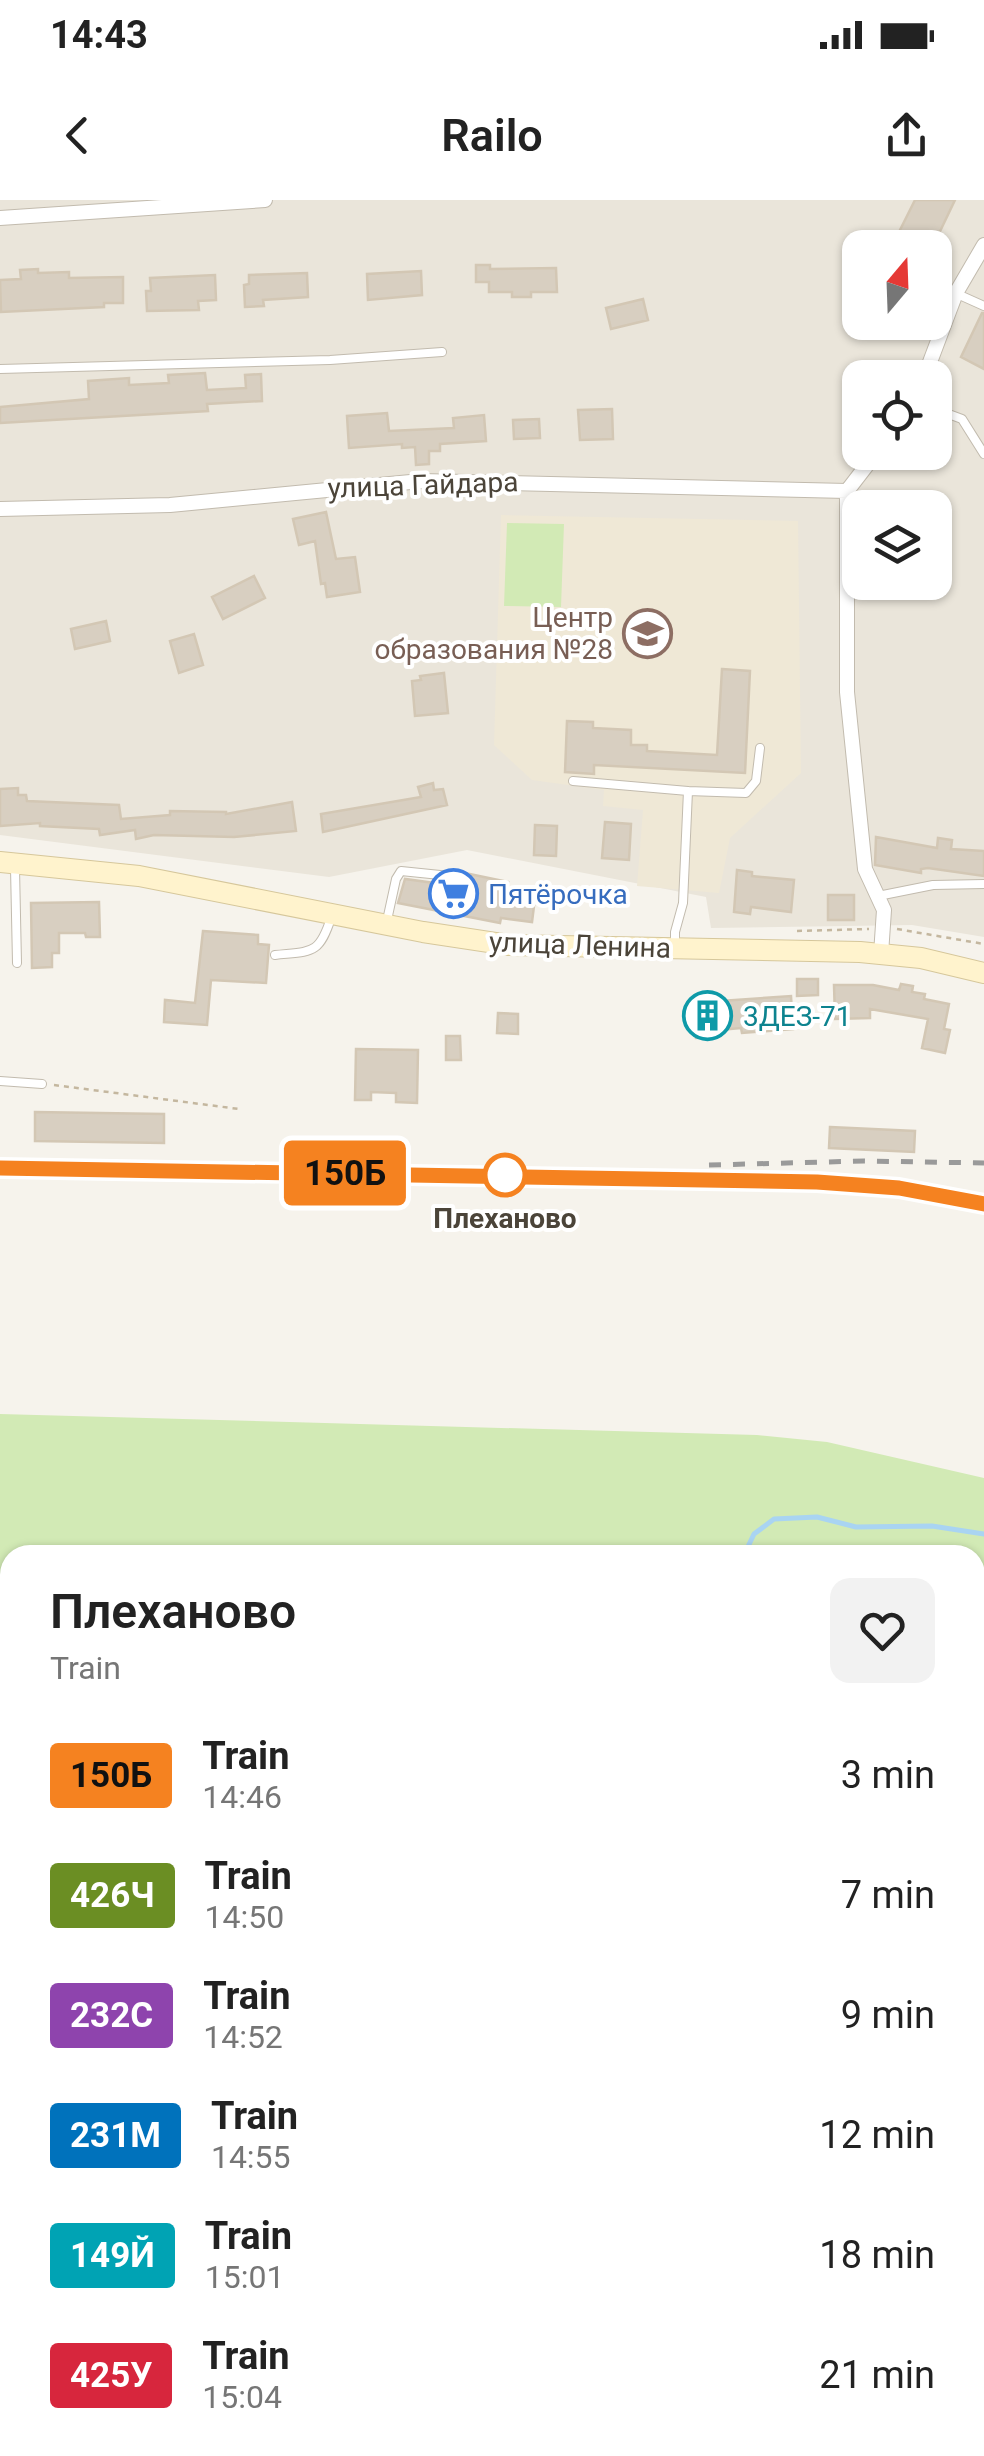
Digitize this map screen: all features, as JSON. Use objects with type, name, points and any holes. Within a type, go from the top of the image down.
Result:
[{"type":"main road","name":"улица Ленина","points":[[8,863],[140,876],[509,945],[789,948],[921,958],[984,973]]},
{"type":"street","points":[[0,218],[265,200]]},
{"type":"street","points":[[931,360],[956,293],[984,246]]},
{"type":"street","name":"улица Гайдара","points":[[0,509],[170,505],[319,488],[444,480],[842,492]]},
{"type":"street","points":[[847,600],[847,692],[865,869],[884,910],[882,954]]},
{"type":"lane","points":[[952,291],[984,306]]},
{"type":"lane","points":[[0,368],[330,360],[442,352]]},
{"type":"lane","points":[[952,415],[962,418],[984,454]]},
{"type":"lane","points":[[573,781],[748,792],[756,781],[760,748]]},
{"type":"lane","points":[[675,949],[683,903],[688,791]]},
{"type":"lane","points":[[8,863],[17,963]]},
{"type":"lane","points":[[386,925],[396,879],[402,870],[450,876]]},
{"type":"lane","points":[[878,896],[933,885],[984,884]]},
{"type":"lane","points":[[276,956],[317,948],[333,914]]},
{"type":"lane","points":[[0,1082],[42,1084]]},
{"type":"path","points":[[797,931],[884,929],[984,944]]},
{"type":"path","points":[[42,1084],[240,1109]]},
{"type":"shaded area","points":[[0,200],[984,200],[984,937],[912,925],[711,928],[706,897],[467,850],[329,877],[0,835]]},
{"type":"shaded area","name":"Центр образования №28","points":[[501,515],[798,521],[801,773],[730,838],[719,893],[637,886],[643,810],[603,806],[604,790],[532,780],[494,745]]},
{"type":"green space","points":[[507,523],[564,524],[561,607],[504,606]]},
{"type":"green space","points":[[0,1414],[757,1435],[827,1442],[984,1478],[984,1545],[0,1545]]},
{"type":"building","points":[[915,200],[955,200],[941,230],[900,230]]},
{"type":"building","points":[[476,265],[490,265],[490,269],[556,268],[557,292],[512,297],[512,292],[489,292],[489,282],[476,282]]},
{"type":"building","points":[[38,269],[38,273],[69,272],[69,278],[123,277],[123,303],[1,312],[0,280],[21,279],[20,270]]},
{"type":"building","points":[[421,271],[422,295],[368,300],[367,274]]},
{"type":"building","points":[[307,273],[308,297],[263,300],[264,306],[245,307],[244,285],[249,284],[249,275]]},
{"type":"building","points":[[215,275],[216,300],[198,301],[199,310],[147,311],[150,278]]},
{"type":"building","points":[[643,299],[648,320],[611,329],[606,308]]},
{"type":"building","points":[[984,313],[984,369],[961,357]]},
{"type":"building","points":[[205,373],[207,390],[246,388],[245,375],[261,374],[262,401],[207,404],[208,411],[0,423],[0,407],[89,399],[88,381],[129,378],[129,385],[169,383],[168,375]]},
{"type":"building","points":[[612,409],[613,439],[580,440],[578,410]]},
{"type":"building","points":[[387,413],[389,431],[454,428],[453,418],[484,415],[486,441],[440,444],[440,451],[429,451],[429,464],[416,465],[415,447],[402,448],[402,444],[349,448],[347,416]]},
{"type":"building","points":[[539,419],[540,438],[514,439],[513,420]]},
{"type":"building","points":[[326,512],[336,559],[355,557],[360,592],[327,597],[325,583],[321,584],[315,541],[299,545],[293,519]]},
{"type":"building","points":[[254,576],[265,598],[223,619],[212,597]]},
{"type":"building","points":[[106,621],[110,641],[75,649],[71,629]]},
{"type":"building","points":[[194,634],[203,665],[179,673],[170,641]]},
{"type":"building","points":[[722,669],[750,671],[745,773],[594,765],[594,774],[565,772],[567,721],[593,722],[593,728],[631,730],[631,745],[647,745],[647,751],[717,755]]},
{"type":"building","points":[[444,673],[448,713],[415,716],[412,681]]},
{"type":"building","points":[[433,783],[434,790],[443,789],[447,805],[323,832],[321,814],[421,797],[418,787]]},
{"type":"building","points":[[18,788],[18,795],[26,795],[27,801],[119,805],[121,819],[170,815],[170,811],[226,814],[292,802],[296,831],[234,837],[154,835],[136,839],[135,830],[100,835],[99,829],[40,823],[0,826],[0,789]]},
{"type":"building","points":[[605,822],[631,824],[629,860],[602,858]]},
{"type":"building","points":[[535,825],[557,826],[556,856],[534,855]]},
{"type":"building","points":[[876,837],[937,848],[938,838],[952,840],[951,849],[984,851],[984,876],[928,868],[921,869],[921,873],[875,865]]},
{"type":"building","points":[[737,870],[752,872],[752,876],[794,880],[791,912],[751,907],[750,914],[734,912]]},
{"type":"building","name":"Пятёрочка","points":[[460,872],[508,882],[504,902],[534,906],[532,922],[501,918],[500,923],[398,903],[405,879],[457,886]]},
{"type":"building","points":[[828,895],[854,895],[854,920],[828,920]]},
{"type":"building","points":[[99,902],[100,937],[59,933],[59,953],[52,953],[52,967],[32,968],[31,903]]},
{"type":"building","points":[[203,931],[258,935],[258,944],[269,945],[266,983],[211,980],[207,1025],[164,1022],[165,1000],[195,1003]]},
{"type":"building","points":[[797,979],[818,979],[818,995],[797,996]]},
{"type":"building","points":[[901,984],[913,986],[912,992],[925,994],[924,999],[949,1004],[944,1029],[950,1030],[945,1053],[922,1048],[928,1019],[870,1009],[870,1018],[835,1019],[834,985],[899,990]]},
{"type":"building","points":[[791,996],[793,1029],[742,1033],[741,1028],[709,1031],[709,1037],[696,1038],[692,1003]]},
{"type":"building","points":[[498,1013],[518,1014],[518,1034],[497,1033]]},
{"type":"building","points":[[446,1036],[460,1036],[461,1060],[446,1060]]},
{"type":"building","points":[[356,1049],[418,1050],[417,1103],[396,1102],[396,1093],[371,1092],[371,1100],[355,1100]]},
{"type":"building","points":[[35,1112],[164,1114],[164,1143],[35,1141]]},
{"type":"building","points":[[830,1127],[915,1131],[914,1152],[829,1148]]},
{"type":"waterway","points":[[749,1545],[754,1534],[774,1519],[817,1517],[856,1527],[932,1526],[984,1534]]},
{"type":"railway","points":[[709,1165],[984,1163]]},
{"type":"railway","points":[[0,1168],[817,1182],[899,1188],[984,1204]]},
{"type":"train","name":"150Б","points":[[0,1168],[728,1178],[899,1188],[984,1204]]},
{"type":"place","name":"Центр образования №28","points":[[648,633]]},
{"type":"place","name":"Пятёрочка","points":[[453,894]]},
{"type":"place","name":"3ДЕЗ-71","points":[[708,1016]]},
{"type":"place","name":"Плеханово","points":[[505,1175]]}]
